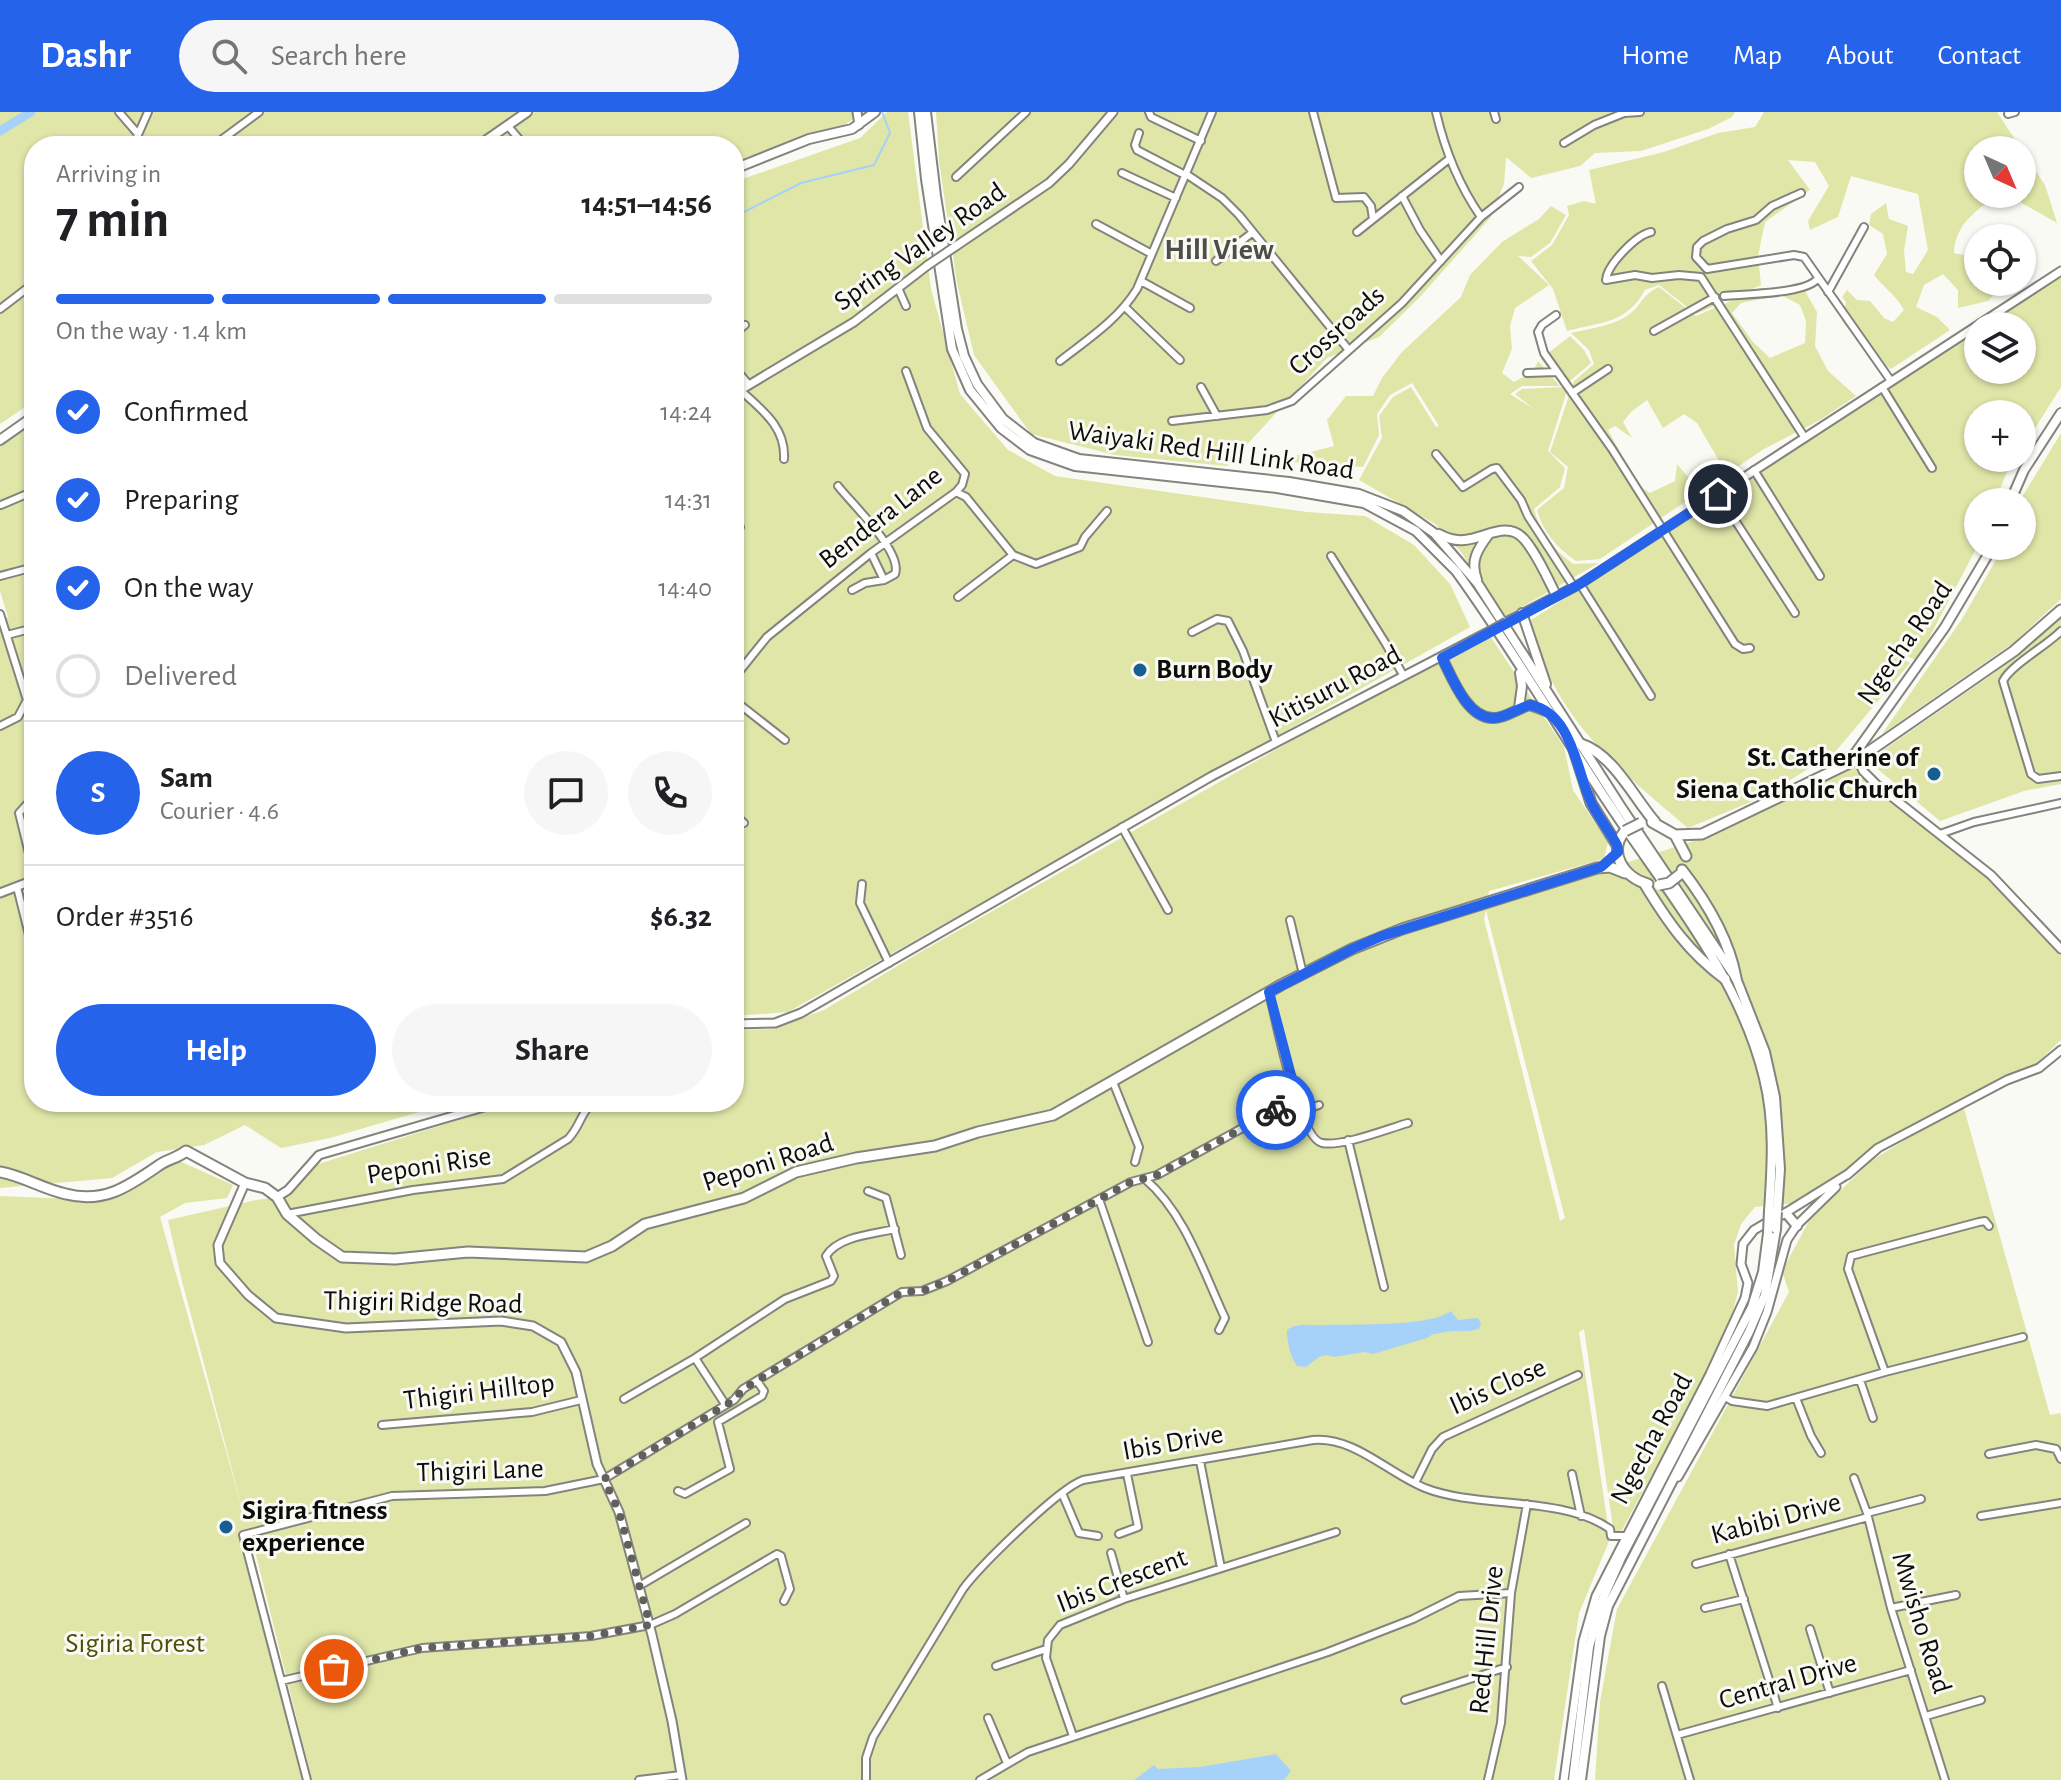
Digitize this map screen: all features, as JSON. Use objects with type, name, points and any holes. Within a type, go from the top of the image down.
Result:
[{"type":"main road","points":[[492,136],[527,112]]},
{"type":"main road","points":[[744,165],[802,141],[859,125],[875,112]]},
{"type":"main road","name":"Waiyaki Red Hill Link Road","points":[[919,112],[952,349],[970,390],[1001,428],[1030,450],[1075,466],[1277,488],[1340,497],[1376,507],[1416,531],[1442,554],[1461,578],[1550,712],[1577,746],[1736,978],[1765,1052],[1775,1097],[1780,1169],[1777,1212]]},
{"type":"main road","name":"Waiyaki Red Hill Link Road","points":[[926,112],[936,196],[961,342],[977,384],[1003,419],[1034,443],[1059,454],[1090,461],[1276,480],[1359,494],[1403,511],[1434,533],[1478,584],[1725,979],[1744,1019],[1768,1094],[1777,1212]]},
{"type":"main road","points":[[2016,488],[2024,470],[2061,413]]},
{"type":"main road","points":[[0,440],[24,423]]},
{"type":"main road","points":[[1434,533],[1458,540],[1505,530],[1524,539],[1556,595]]},
{"type":"main road","points":[[1478,584],[1474,559],[1489,534]]},
{"type":"main road","name":"Ngecha Road","points":[[1853,760],[1945,627],[1985,560]]},
{"type":"main road","points":[[1601,867],[1614,867],[1644,883],[1669,883],[1681,872],[1693,842],[1702,834],[1853,760],[2014,651],[2061,610]]},
{"type":"main road","points":[[1522,613],[1549,696]]},
{"type":"main road","points":[[1442,658],[1465,699],[1479,714],[1493,718],[1533,705],[1550,712]]},
{"type":"main road","points":[[1518,665],[1522,686],[1519,708]]},
{"type":"main road","points":[[1625,873],[1618,849],[1591,803],[1577,746],[1594,750],[1625,780],[1655,822],[1675,835],[1686,856]]},
{"type":"main road","points":[[1618,849],[1625,831],[1641,823],[1655,822]]},
{"type":"main road","points":[[1675,835],[1702,834]]},
{"type":"main road","name":"Peponi Road","points":[[277,1197],[287,1214],[336,1253],[350,1258],[395,1259],[468,1252],[586,1257],[612,1246],[645,1224],[744,1198],[796,1172],[856,1158],[935,1146],[978,1132],[1041,1119],[1073,1105],[1269,992],[1382,936],[1601,867],[1618,849]]},
{"type":"main road","points":[[1681,872],[1714,918],[1736,978]]},
{"type":"main road","points":[[1644,883],[1684,944],[1725,979]]},
{"type":"main road","points":[[0,1172],[14,1174],[66,1195],[97,1196],[129,1187],[161,1163],[186,1151],[245,1183],[262,1186],[277,1197]]},
{"type":"main road","points":[[1581,1780],[1603,1619],[1756,1307],[1777,1212],[1797,1226]]},
{"type":"main road","points":[[1573,1780],[1595,1621],[1611,1579],[1665,1468],[1756,1307]]},
{"type":"street","points":[[119,112],[138,134],[148,112]]},
{"type":"street","points":[[227,136],[259,112]]},
{"type":"street","points":[[857,112],[859,125]]},
{"type":"street","points":[[956,177],[1026,112]]},
{"type":"street","name":"Spring Valley Road","points":[[744,388],[854,322],[928,265],[1049,183],[1113,112]]},
{"type":"street","points":[[1149,112],[1151,117],[1201,141]]},
{"type":"street","points":[[1060,361],[1107,325],[1125,307],[1141,281],[1150,253],[1212,112]]},
{"type":"street","points":[[1313,112],[1336,198],[1364,197],[1371,206],[1373,219]]},
{"type":"street","points":[[1436,112],[1449,159],[1464,193],[1481,217]]},
{"type":"street","points":[[1564,143],[1594,125],[1624,113],[1631,115],[1640,112]]},
{"type":"street","points":[[507,125],[516,136]]},
{"type":"street","points":[[1139,133],[1135,145],[1138,151],[1185,174],[1222,198],[1348,349]]},
{"type":"street","points":[[1357,232],[1449,159]]},
{"type":"street","points":[[1122,173],[1176,198]]},
{"type":"street","name":"Crossroads","points":[[1172,421],[1283,405],[1301,394],[1402,303],[1481,217],[1519,187]]},
{"type":"street","points":[[1801,193],[1772,206],[1756,220],[1703,241],[1697,247],[1696,257],[1707,269],[1799,255],[1804,257],[1891,381]]},
{"type":"street","points":[[1402,196],[1441,261]]},
{"type":"street","points":[[1096,224],[1150,253]]},
{"type":"street","points":[[1828,292],[1864,227]]},
{"type":"street","points":[[1216,261],[1253,232]]},
{"type":"street","points":[[1651,232],[1642,234],[1631,244],[1607,272],[1606,280],[1635,275],[1652,278],[1693,275],[1703,279],[1805,438]]},
{"type":"street","name":"Kitisuru Road","points":[[744,1024],[788,1020],[1276,742],[1577,585],[2061,271]]},
{"type":"street","points":[[1724,296],[1789,290],[1811,285],[1818,278]]},
{"type":"street","points":[[1141,281],[1190,308]]},
{"type":"street","points":[[898,288],[906,306]]},
{"type":"street","points":[[1,307],[24,290]]},
{"type":"street","points":[[1654,331],[1715,297]]},
{"type":"street","points":[[1125,307],[1180,360]]},
{"type":"street","points":[[1556,315],[1542,325],[1538,336],[1544,353],[1664,529],[1735,644],[1743,649],[1750,648]]},
{"type":"street","points":[[1572,393],[1608,369]]},
{"type":"street","name":"Bendera Lane","points":[[744,666],[767,637],[962,485],[965,474],[927,428],[906,371]]},
{"type":"street","points":[[1527,373],[1557,372]]},
{"type":"street","points":[[744,379],[749,385]]},
{"type":"street","points":[[1201,387],[1217,416]]},
{"type":"street","points":[[1882,387],[1932,468]]},
{"type":"street","points":[[744,398],[778,428],[784,459]]},
{"type":"street","points":[[1436,454],[1463,487],[1497,468],[1651,696]]},
{"type":"street","points":[[1754,470],[1820,576]]},
{"type":"street","points":[[838,486],[887,544],[897,569],[890,578],[865,583],[852,590]]},
{"type":"street","points":[[956,492],[966,497],[1013,555],[1036,564],[1080,547],[1107,511]]},
{"type":"street","points":[[1718,494],[1795,613]]},
{"type":"street","points":[[1,505],[24,495]]},
{"type":"street","points":[[871,553],[884,580]]},
{"type":"street","points":[[958,597],[1013,555]]},
{"type":"street","points":[[1331,556],[1403,675]]},
{"type":"street","points":[[0,576],[24,570]]},
{"type":"street","points":[[0,614],[24,690]]},
{"type":"street","points":[[1192,632],[1217,619],[1228,621],[1243,651],[1276,742]]},
{"type":"street","points":[[7,635],[24,631]]},
{"type":"street","points":[[2061,631],[2042,649],[2010,669],[2003,681],[2031,774],[2038,779],[2061,776]]},
{"type":"street","points":[[0,726],[18,717],[24,706]]},
{"type":"street","points":[[744,708],[785,740]]},
{"type":"street","points":[[1853,760],[1877,785],[2003,887],[2061,949]]},
{"type":"street","points":[[1940,834],[1960,825],[2061,803]]},
{"type":"street","points":[[24,807],[19,813],[24,833]]},
{"type":"street","points":[[1122,827],[1168,910]]},
{"type":"street","points":[[0,893],[24,884]]},
{"type":"street","points":[[862,884],[860,903],[889,963]]},
{"type":"street","points":[[17,887],[24,915]]},
{"type":"street","points":[[1290,920],[1303,974]]},
{"type":"street","points":[[1269,992],[1301,1111],[1309,1133],[1318,1142],[1348,1140],[1408,1123]]},
{"type":"street","name":"Ngecha Road","points":[[1667,1491],[1688,1461],[1753,1347],[1764,1321],[1784,1247],[1797,1226],[1878,1148],[2007,1080],[2039,1068],[2061,1050]]},
{"type":"street","points":[[1113,1082],[1139,1147],[1135,1162]]},
{"type":"street","points":[[604,1479],[902,1292],[922,1291],[947,1281],[1131,1182],[1167,1169],[1297,1098]]},
{"type":"street","points":[[1301,1111],[1319,1105]]},
{"type":"street","points":[[277,1197],[288,1190],[319,1155],[467,1112]]},
{"type":"street","name":"Peponi Rise","points":[[287,1214],[413,1190],[503,1179],[568,1139],[576,1131],[585,1112]]},
{"type":"street","points":[[1348,1140],[1384,1287]]},
{"type":"street","name":"Ngecha Road","points":[[1564,1780],[1587,1620],[1619,1548],[1665,1468],[1745,1298],[1748,1283],[1741,1264],[1743,1244],[1754,1230],[1777,1212],[1848,1174]]},
{"type":"street","points":[[1145,1179],[1158,1190],[1175,1213],[1225,1318],[1219,1330]]},
{"type":"street","name":"Thigiri Ridge Road","points":[[245,1183],[218,1245],[220,1263],[248,1295],[272,1315],[280,1319],[346,1328],[501,1321],[533,1326],[561,1342],[576,1372],[604,1479],[619,1512],[650,1625],[681,1777]]},
{"type":"street","points":[[868,1191],[886,1198],[901,1255]]},
{"type":"street","points":[[1099,1199],[1148,1342]]},
{"type":"street","points":[[1885,1372],[1848,1269],[1851,1256],[1979,1222],[1985,1221],[1989,1226]]},
{"type":"street","points":[[624,1399],[695,1358],[785,1299],[831,1281],[834,1276],[826,1256],[830,1249],[859,1237],[895,1229]]},
{"type":"street","points":[[1725,1397],[1762,1406],[2023,1337]]},
{"type":"street","points":[[695,1358],[725,1404]]},
{"type":"street","name":"Ibis Close","points":[[1415,1483],[1432,1449],[1443,1437],[1578,1375]]},
{"type":"street","points":[[1860,1380],[1873,1418]]},
{"type":"street","points":[[678,1491],[685,1494],[730,1469],[718,1422],[762,1396],[764,1391],[757,1381]]},
{"type":"street","points":[[1796,1398],[1821,1453]]},
{"type":"street","name":"Thigiri Hilltop","points":[[382,1425],[532,1412],[581,1400]]},
{"type":"street","name":"Ibis Drive","points":[[866,1780],[866,1758],[873,1737],[963,1589],[976,1572],[1062,1493],[1083,1480],[1324,1439],[1351,1447],[1415,1483],[1440,1492],[1527,1504],[1581,1516],[1601,1522],[1610,1529],[1611,1536]]},
{"type":"street","points":[[1989,1454],[2045,1445],[2056,1449],[2061,1459]]},
{"type":"street","name":"Ibis Crescent","points":[[1200,1461],[1221,1568]]},
{"type":"street","points":[[1119,1534],[1138,1527],[1127,1474]]},
{"type":"street","points":[[1572,1474],[1581,1516]]},
{"type":"street","name":"Mwisho Road","points":[[1854,1478],[1945,1780]]},
{"type":"street","name":"Thigiri Lane","points":[[281,1681],[243,1535],[392,1496],[545,1491],[604,1479]]},
{"type":"street","points":[[1062,1493],[1079,1533],[1098,1536]]},
{"type":"street","name":"Kabibi Drive","points":[[1696,1564],[1921,1499]]},
{"type":"street","points":[[1981,1516],[2061,1503]]},
{"type":"street","name":"Red Hill Drive","points":[[1488,1780],[1501,1723],[1511,1593],[1527,1504]]},
{"type":"street","points":[[639,1586],[746,1523]]},
{"type":"street","name":"Ibis Crescent","points":[[1073,1736],[1046,1658],[1048,1640],[1060,1625],[1124,1599],[1336,1532]]},
{"type":"street","points":[[1611,1536],[1626,1536]]},
{"type":"street","points":[[1611,1536],[1619,1548]]},
{"type":"street","points":[[1111,1553],[1124,1599]]},
{"type":"street","points":[[307,1780],[281,1681],[422,1648],[591,1636],[650,1625],[675,1614],[777,1554],[781,1556],[790,1589],[784,1601]]},
{"type":"street","points":[[1729,1554],[1778,1708]]},
{"type":"street","points":[[980,1780],[1007,1763],[1073,1736],[1328,1652],[1413,1619],[1459,1596],[1511,1593]]},
{"type":"street","points":[[1891,1608],[1956,1595]]},
{"type":"street","points":[[1705,1608],[1744,1599]]},
{"type":"street","points":[[1810,1629],[1830,1693]]},
{"type":"street","points":[[996,1666],[1046,1649]]},
{"type":"street","points":[[1405,1700],[1507,1667]]},
{"type":"street","name":"Central Drive","points":[[1677,1735],[1911,1670]]},
{"type":"street","points":[[1662,1686],[1690,1780]]},
{"type":"street","points":[[1926,1716],[1981,1700]]},
{"type":"street","points":[[988,1718],[1007,1763]]},
{"type":"street","points":[[639,1780],[681,1777]]},
{"type":"green space","points":[[0,112],[866,112],[842,126],[744,158],[744,136],[24,136],[24,408],[0,424]]},
{"type":"green space","points":[[887,112],[908,112],[931,289],[960,394],[1008,450],[1055,476],[1307,512],[1365,516],[1414,545],[1450,584],[1470,627],[788,1012],[744,1015],[744,179],[860,138]]},
{"type":"green space","points":[[936,112],[1735,112],[1732,117],[1708,129],[1641,151],[1595,153],[1580,166],[1531,178],[1506,157],[1504,184],[1491,217],[1419,298],[1379,337],[1327,358],[1227,466],[1115,455],[1031,434],[974,355],[957,283],[939,161]]},
{"type":"green space","points":[[1764,112],[1997,112],[2013,136],[1964,136],[1964,208],[1980,208],[1958,234],[1954,253],[1964,255],[1964,296],[1993,296],[1988,301],[1958,308],[1958,290],[1943,274],[1924,285],[1916,307],[1937,317],[1950,330],[1891,369],[1867,353],[1842,321],[1846,302],[1842,297],[1847,290],[1857,300],[1870,301],[1884,318],[1893,322],[1904,310],[1874,275],[1887,254],[1883,234],[1869,225],[1871,214],[1886,203],[1889,219],[1908,226],[1904,250],[1906,272],[1913,274],[1928,250],[1918,194],[1851,176],[1838,217],[1810,230],[1808,221],[1829,186],[1815,162],[1788,160],[1810,190],[1765,222],[1758,256],[1761,285],[1696,314],[1659,285],[1645,290],[1621,316],[1567,331],[1553,289],[1531,261],[1552,245],[1569,215],[1567,206],[1584,201],[1596,204],[1589,170],[1664,152],[1718,133],[1755,127]]},
{"type":"green space","points":[[2036,172],[2045,185],[2057,223],[2031,208],[2036,208]]},
{"type":"green space","points":[[1551,206],[1566,215],[1550,243],[1531,257],[1518,256],[1549,285],[1515,308],[1510,326],[1512,349],[1502,373],[1514,382],[1533,372],[1538,361],[1560,386],[1522,386],[1510,394],[1534,409],[1515,394],[1522,389],[1563,387],[1541,359],[1570,336],[1584,350],[1591,363],[1570,381],[1548,451],[1565,468],[1560,487],[1534,509],[1549,540],[1573,564],[1599,563],[1504,617],[1461,552],[1435,524],[1359,480],[1382,438],[1379,416],[1393,397],[1411,387],[1436,427],[1439,426],[1412,383],[1390,395],[1377,414],[1379,435],[1363,467],[1275,461],[1334,446],[1327,420],[1346,396],[1373,396],[1402,352],[1461,297],[1470,275],[1502,242],[1539,219]]},
{"type":"green space","points":[[2061,276],[2061,387],[2036,427],[2036,400],[1964,400],[1964,472],[2007,472],[2000,488],[1964,488],[1964,560],[1970,560],[1917,661],[1896,650],[1895,653],[1910,663],[1835,752],[1765,796],[1688,828],[1621,769],[1576,720],[1522,626],[1964,339],[1964,384],[2036,384],[2036,312],[2006,312],[2030,296],[2036,296],[2036,292]]},
{"type":"green space","points":[[1659,287],[1696,316],[1761,288],[1805,291],[1817,312],[1815,346],[1828,371],[1856,396],[1820,420],[1764,449],[1600,559],[1576,561],[1551,538],[1537,510],[1564,488],[1568,467],[1550,452],[1574,381],[1594,364],[1589,350],[1571,333],[1621,319]],"holes":[[[1781,295],[1800,305],[1806,321],[1805,343],[1770,358],[1753,342],[1732,313],[1741,303]],[[1647,400],[1663,428],[1684,414],[1697,423],[1725,471],[1699,490],[1677,464],[1675,481],[1650,493],[1638,485],[1608,430],[1615,426],[1632,438],[1623,422]]]},
{"type":"green space","points":[[24,425],[24,1112],[419,1112],[330,1138],[281,1148],[245,1125],[204,1145],[157,1152],[112,1178],[0,1188],[0,623],[8,617],[0,591],[0,443]]},
{"type":"green space","points":[[2061,433],[2061,599],[2013,643],[1882,734],[1962,619],[1996,560],[2036,560],[2036,488],[2028,488]]},
{"type":"green space","points":[[2061,615],[2061,784],[2024,791],[1940,821],[1868,761],[1993,674]]},
{"type":"green space","name":"Sigiria Forest","points":[[1490,636],[1564,747],[1573,790],[1608,842],[1604,859],[1489,891],[1486,908],[1703,838],[1853,765],[1882,794],[2003,887],[2061,955],[2061,1040],[2035,1065],[1878,1145],[1825,1186],[1795,1203],[1755,1207],[1741,1224],[1734,1245],[1738,1292],[1729,1326],[1715,1358],[1622,1530],[1614,1534],[1584,1329],[1579,1332],[1610,1539],[1579,1613],[1554,1780],[312,1780],[251,1535],[309,1780],[0,1780],[0,1196],[99,1200],[135,1188],[163,1165],[177,1160],[233,1185],[227,1198],[185,1203],[160,1217],[244,1515],[168,1220],[256,1200],[289,1196],[315,1165],[484,1112],[744,1112],[744,1030],[772,1029],[824,1010],[1337,715]],"holes":[[[1486,910],[1565,1218],[1560,1221],[1484,919]]]},
{"type":"green space","points":[[1963,1105],[2050,1415],[2060,1413],[2061,1416],[2061,1780],[1595,1780],[1600,1702],[1617,1609],[1789,1292],[1782,1271],[1809,1221],[1872,1160]]},
{"type":"water","points":[[1451,1311],[1458,1320],[1478,1318],[1481,1324],[1479,1329],[1433,1334],[1373,1354],[1326,1355],[1306,1367],[1297,1366],[1288,1344],[1287,1330],[1296,1326],[1409,1322]]},
{"type":"water","points":[[1276,1754],[1291,1771],[1284,1780],[1134,1780],[1154,1765],[1158,1769],[1200,1767]]},
{"type":"waterway","points":[[0,131],[31,112]]},
{"type":"waterway","points":[[744,212],[801,183],[874,165],[890,133],[882,112]]},
{"type":"way so far","points":[[334,1669],[422,1648],[591,1636],[650,1625],[619,1512],[604,1479],[902,1292],[922,1291],[947,1281],[1131,1182],[1157,1175],[1276,1110]]},
{"type":"place","name":"Burn Body","points":[[1140,670]]},
{"type":"place","name":"St. Catherine of Siena Catholic Church","points":[[1934,774]]},
{"type":"place","name":"Sigira fitness experience","points":[[226,1527]]},
{"type":"district","name":"Hill View","points":[[1219,250]]},
{"type":"route","points":[[1276,1110],[1297,1098],[1269,992],[1382,936],[1601,867],[1618,852],[1610,831],[1591,803],[1573,747],[1550,712],[1530,705],[1502,717],[1479,714],[1465,699],[1442,658],[1580,584],[1718,494]]}]
